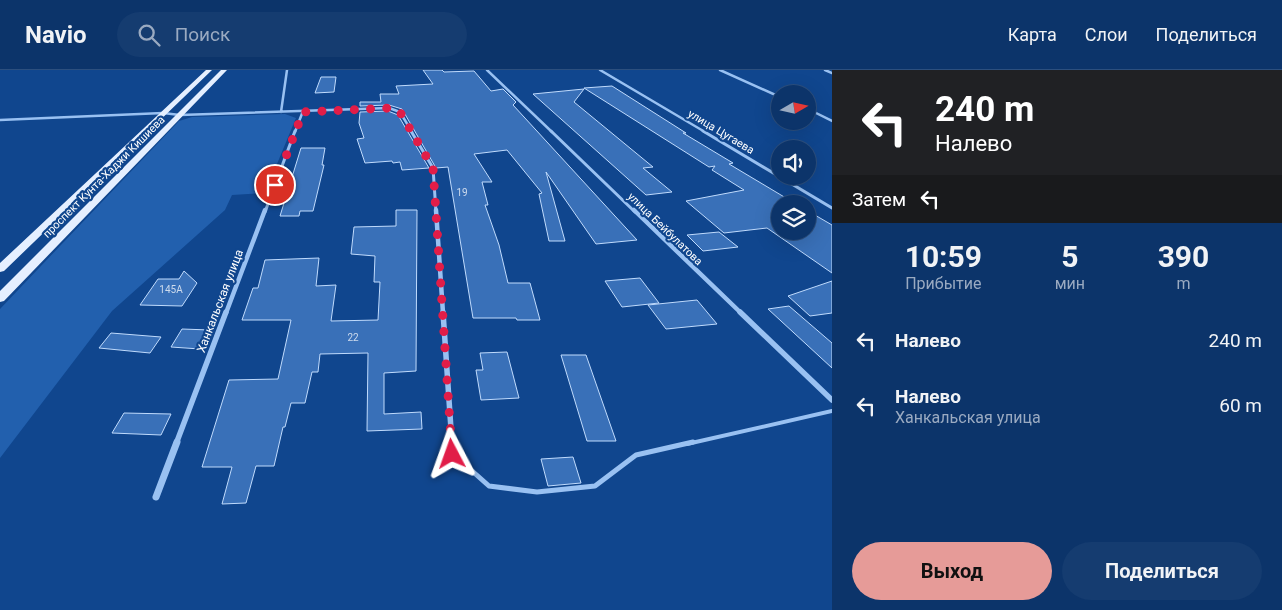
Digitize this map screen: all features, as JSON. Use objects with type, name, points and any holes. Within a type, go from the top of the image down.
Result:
[{"type":"main road","name":"проспект Кунта-Хаджи Кишиева","points":[[0,269],[209,70]]},
{"type":"main road","name":"проспект Кунта-Хаджи Кишиева","points":[[0,298],[224,70]]},
{"type":"street","points":[[281,112],[286,70]]},
{"type":"street","name":"улица Бейбулатова","points":[[487,70],[832,400]]},
{"type":"street","name":"улица Цугаева","points":[[600,70],[832,208]]},
{"type":"street","points":[[720,70],[771,93]]},
{"type":"street","points":[[825,70],[832,73]]},
{"type":"street","points":[[0,120],[163,113],[180,115],[390,108],[400,112],[433,168],[452,454]]},
{"type":"street","name":"Ханкальская улица","points":[[156,497],[303,112]]},
{"type":"street","points":[[816,113],[832,120]]},
{"type":"lane","points":[[452,454],[489,486],[537,492],[595,486],[636,455],[832,411]]},
{"type":"shaded area","points":[[285,114],[296,118],[265,193],[232,195],[225,210],[112,311],[0,458],[0,309],[179,121],[192,117]]},
{"type":"building","points":[[423,70],[442,70],[444,72],[474,71],[491,91],[503,89],[516,102],[513,105],[637,240],[596,244],[546,172],[565,241],[549,241],[539,194],[542,193],[507,150],[474,154],[492,182],[482,182],[488,205],[485,205],[499,245],[508,283],[530,283],[540,320],[473,318],[448,167],[436,168],[402,109],[389,105],[360,106],[360,102],[381,102],[380,94],[399,94],[396,86],[433,84]]},
{"type":"building","points":[[321,77],[336,77],[334,92],[315,93]]},
{"type":"building","points":[[612,86],[686,133],[683,133],[733,163],[729,164],[781,195],[771,195],[771,231],[767,228],[724,233],[686,201],[744,190],[712,170],[715,166],[709,167],[584,88]]},
{"type":"building","points":[[584,89],[574,102],[653,167],[643,168],[672,192],[646,195],[533,94]]},
{"type":"building","points":[[388,111],[398,115],[429,168],[402,170],[400,162],[393,163],[392,161],[365,163],[357,139],[364,138],[359,123],[360,112]]},
{"type":"building","points":[[301,148],[325,148],[322,165],[324,165],[313,211],[300,211],[299,216],[280,216]]},
{"type":"building","points":[[396,210],[417,210],[416,371],[384,373],[384,414],[421,412],[422,429],[367,431],[368,353],[320,354],[318,372],[312,372],[305,403],[291,403],[274,466],[256,466],[246,503],[222,504],[232,467],[202,467],[229,380],[278,379],[291,320],[242,320],[253,288],[258,288],[265,260],[319,258],[316,286],[336,285],[331,321],[378,320],[380,282],[374,282],[375,256],[351,254],[354,227],[396,226]]},
{"type":"building","points":[[816,216],[832,225],[832,273],[784,240],[816,240]]},
{"type":"building","points":[[719,232],[738,247],[703,251],[687,235]]},
{"type":"building","points":[[184,271],[197,283],[182,306],[140,305],[158,279],[179,279]]},
{"type":"building","points":[[640,278],[659,303],[622,307],[605,281]]},
{"type":"building","points":[[832,281],[832,313],[810,316],[788,296]]},
{"type":"building","points":[[697,300],[717,324],[666,329],[648,305]]},
{"type":"building","points":[[789,306],[832,343],[832,368],[768,309]]},
{"type":"building","points":[[182,329],[210,330],[200,349],[171,347]]},
{"type":"building","points":[[111,333],[161,337],[150,353],[99,348]]},
{"type":"building","points":[[507,352],[519,398],[481,400],[476,370],[483,370],[480,353]]},
{"type":"building","points":[[561,355],[586,355],[616,441],[587,441]]},
{"type":"building","points":[[124,413],[171,414],[161,435],[112,433]]},
{"type":"building","points":[[573,457],[581,483],[548,486],[541,459]]},
{"type":"route","points":[[275,185],[303,112],[390,108],[400,112],[433,168],[452,454]]}]
